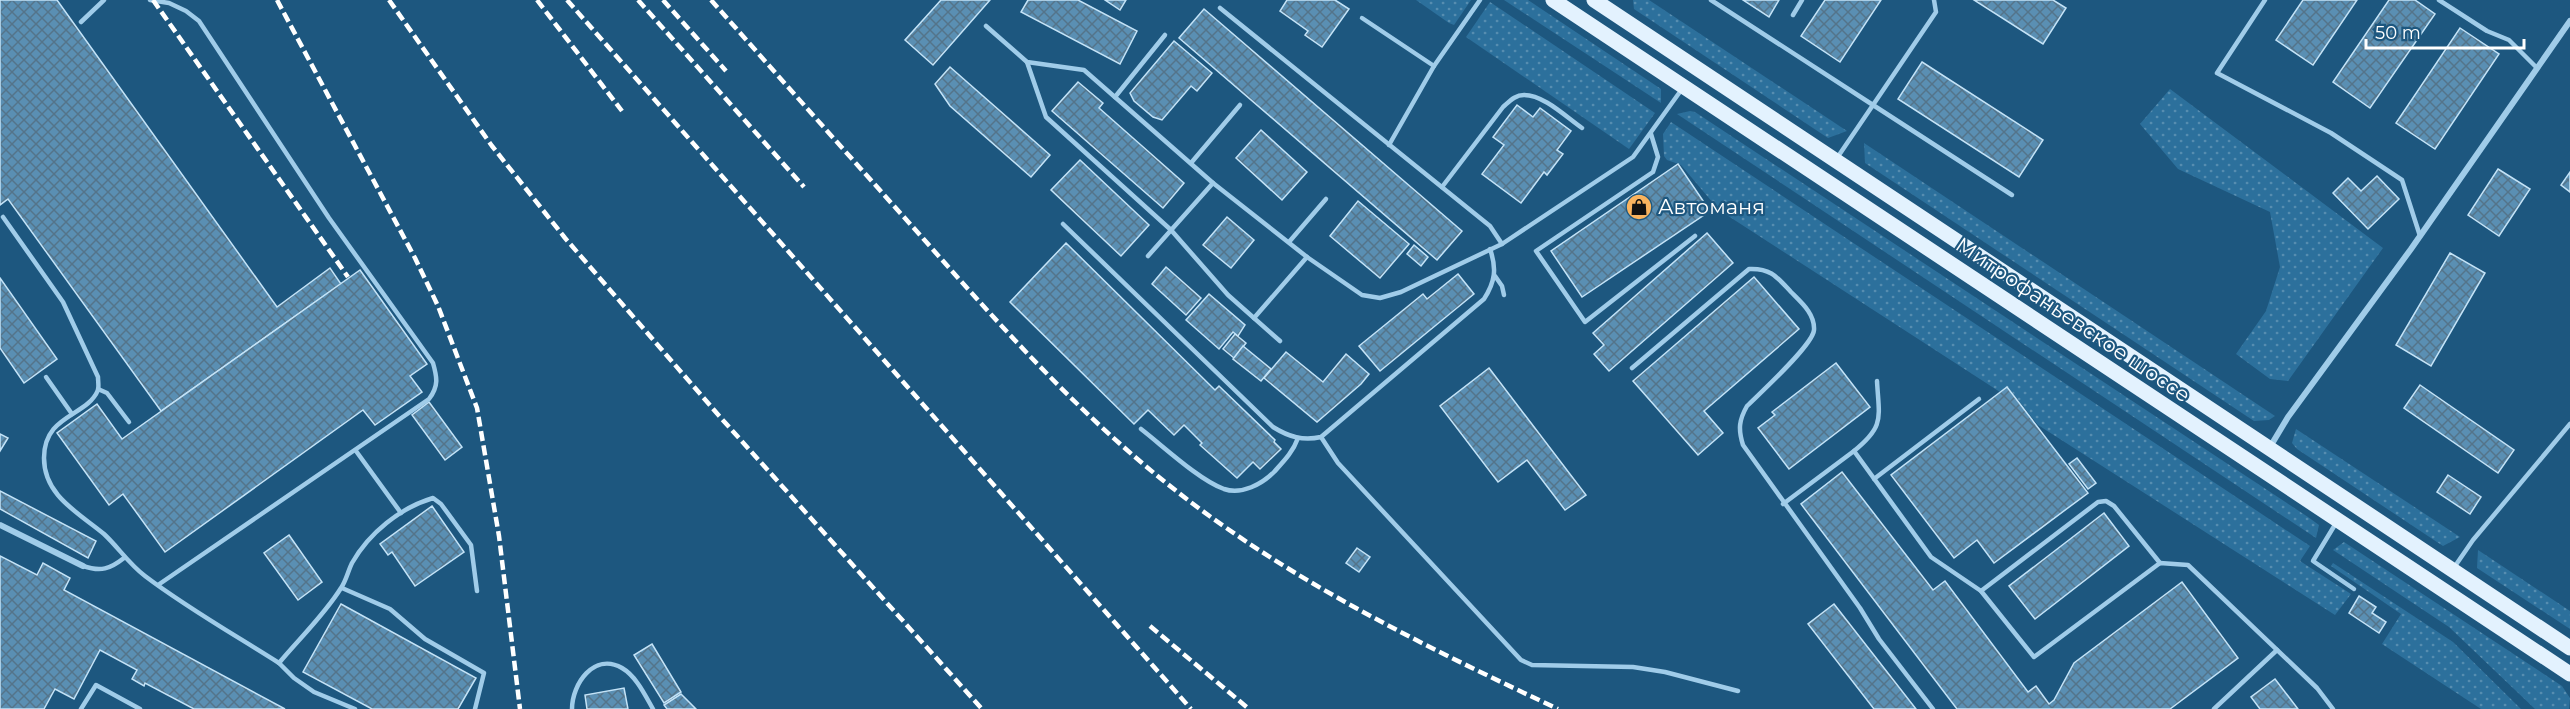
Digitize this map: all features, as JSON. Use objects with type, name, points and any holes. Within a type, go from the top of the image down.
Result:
[{"type":"main road","name":"Митрофаньевское шоссе","points":[[1553,0],[2570,674]]},
{"type":"main road","name":"Митрофаньевское шоссе","points":[[1594,0],[1612,5],[1836,160],[2570,648]]},
{"type":"street","points":[[2270,449],[2290,415],[2420,236],[2570,21]]},
{"type":"street","points":[[0,525],[83,566]]},
{"type":"lane","points":[[81,22],[104,0]]},
{"type":"lane","points":[[150,0],[169,3],[186,11],[199,21],[329,218],[433,363],[437,377],[436,389],[429,399],[158,585]]},
{"type":"lane","points":[[1389,145],[1434,66],[1480,0]]},
{"type":"lane","points":[[1711,0],[2012,195]]},
{"type":"lane","points":[[1793,15],[1802,0]]},
{"type":"lane","points":[[1836,160],[1936,12],[1934,0]]},
{"type":"lane","points":[[2265,0],[2217,73],[2331,133],[2402,180],[2420,236]]},
{"type":"lane","points":[[2439,0],[2487,31],[2509,40],[2537,68]]},
{"type":"lane","points":[[1220,8],[1490,226],[1502,244]]},
{"type":"lane","points":[[1362,18],[1434,66]]},
{"type":"lane","points":[[986,26],[1027,62],[1046,117],[1171,230],[1228,295],[1280,341]]},
{"type":"lane","points":[[1115,97],[1165,35]]},
{"type":"lane","points":[[1027,62],[1084,70],[1213,183],[1307,256],[1362,295],[1380,298],[1401,292],[1502,244],[1633,157],[1684,86]]},
{"type":"lane","points":[[1442,188],[1503,107],[1514,98],[1524,95],[1538,98],[1582,128]]},
{"type":"lane","points":[[1191,163],[1240,105]]},
{"type":"lane","points":[[1651,134],[1658,157],[1653,172],[1536,251],[1585,322],[1695,236]]},
{"type":"lane","points":[[1148,256],[1213,183]]},
{"type":"lane","points":[[1289,242],[1326,199]]},
{"type":"lane","points":[[3,217],[63,302],[89,353],[98,377],[99,390],[56,426],[46,439],[44,460],[48,479],[62,503],[106,536],[124,558],[158,585],[279,663],[294,678],[314,692],[355,709]]},
{"type":"lane","points":[[1063,224],[1274,427],[1287,436],[1308,440],[1321,437],[1484,299],[1495,276],[1495,263],[1490,249]]},
{"type":"lane","points":[[1254,318],[1307,256]]},
{"type":"lane","points":[[1632,368],[1749,269],[1762,269],[1774,274],[1806,307],[1813,319],[1814,333],[1807,346],[1747,406],[1740,418],[1739,431],[1743,445],[1860,608],[1879,639],[1933,709]]},
{"type":"lane","points":[[1495,276],[1502,286],[1504,295]]},
{"type":"lane","points":[[46,377],[72,414]]},
{"type":"lane","points":[[1784,504],[1871,437],[1877,427],[1876,381]]},
{"type":"lane","points":[[99,390],[107,393],[129,422]]},
{"type":"lane","points":[[1874,479],[1979,399]]},
{"type":"lane","points":[[2453,570],[2473,540],[2570,424]]},
{"type":"lane","points":[[1141,429],[1209,482],[1226,490],[1255,487],[1268,478],[1294,450],[1298,438]]},
{"type":"lane","points":[[1321,437],[1338,463],[1521,660],[1532,664],[1633,667],[1665,672],[1738,691]]},
{"type":"lane","points":[[2258,467],[2270,449]]},
{"type":"lane","points":[[356,451],[401,513]]},
{"type":"lane","points":[[1854,452],[1931,557],[1980,591],[2034,657],[2160,563],[2188,565],[2317,688],[2333,709]]},
{"type":"lane","points":[[279,663],[342,588],[352,564],[369,538],[401,513],[433,498],[441,504],[471,545],[477,591]]},
{"type":"lane","points":[[1980,591],[2098,502],[2106,501],[2114,506],[2160,563]]},
{"type":"lane","points":[[2338,521],[2313,561],[2354,589]]},
{"type":"lane","points":[[83,566],[97,570],[111,567],[124,558]]},
{"type":"lane","points":[[342,588],[390,609],[425,639],[484,673],[475,709]]},
{"type":"lane","points":[[2214,709],[2277,650]]},
{"type":"lane","points":[[572,709],[576,684],[591,668],[609,663],[624,669],[640,687],[653,709]]},
{"type":"lane","points":[[81,709],[96,685],[140,709]]},
{"type":"shaded area","points":[[1416,0],[1471,0],[1454,25]]},
{"type":"shaded area","points":[[1504,0],[1528,0],[1661,89],[1661,103]]},
{"type":"shaded area","points":[[1633,0],[1649,0],[1847,131],[1828,138],[1634,9]]},
{"type":"shaded area","points":[[1490,2],[1655,113],[1629,149],[1466,37]]},
{"type":"shaded area","points":[[2170,89],[2383,248],[2288,381],[2270,379],[2236,354],[2266,311],[2280,267],[2270,212],[2178,169],[2140,124]]},
{"type":"shaded area","points":[[1695,112],[2308,517],[2319,525],[2316,538],[1677,114]]},
{"type":"shaded area","points":[[1671,122],[2310,546],[2300,561],[2351,594],[2335,615],[2038,425],[2008,387],[2000,392],[1719,210],[1681,165],[1667,160],[1664,156],[1663,134]]},
{"type":"shaded area","points":[[1864,143],[2275,416],[2269,420],[2254,421],[1865,163]]},
{"type":"shaded area","points":[[2296,429],[2460,537],[2443,546],[2297,449],[2292,443]]},
{"type":"shaded area","points":[[2344,542],[2562,686],[2570,698],[2569,709],[2535,709],[2449,627],[2333,550]]},
{"type":"shaded area","points":[[2478,550],[2570,611],[2570,629],[2477,568]]},
{"type":"shaded area","points":[[2333,563],[2453,642],[2521,709],[2481,709],[2382,644],[2401,614],[2331,566]]},
{"type":"building","points":[[0,0],[57,0],[277,307],[330,268],[341,284],[161,411],[8,199],[0,205]]},
{"type":"building","points":[[941,0],[990,0],[933,65],[905,40]]},
{"type":"building","points":[[1028,0],[1078,0],[1137,31],[1120,64],[1021,12]]},
{"type":"building","points":[[1105,0],[1126,0],[1120,10]]},
{"type":"building","points":[[1287,0],[1335,0],[1349,9],[1322,47],[1305,35],[1308,31],[1280,11]]},
{"type":"building","points":[[1743,0],[1779,0],[1769,17]]},
{"type":"building","points":[[1825,0],[1881,0],[1840,62],[1801,36]]},
{"type":"building","points":[[1974,0],[2053,0],[2066,8],[2043,44]]},
{"type":"building","points":[[2303,0],[2357,0],[2313,65],[2276,40]]},
{"type":"building","points":[[2389,0],[2415,0],[2435,14],[2370,108],[2333,82]]},
{"type":"building","points":[[1204,9],[1462,231],[1437,260],[1179,38]]},
{"type":"building","points":[[2460,28],[2499,54],[2435,149],[2396,123]]},
{"type":"building","points":[[1174,41],[1212,73],[1197,91],[1191,86],[1162,120],[1153,117],[1134,101],[1130,93]]},
{"type":"building","points":[[1922,62],[2043,140],[2019,177],[1898,99]]},
{"type":"building","points":[[950,67],[1050,155],[1031,177],[950,106],[935,84]]},
{"type":"building","points":[[1078,82],[1103,103],[1099,108],[1184,183],[1163,208],[1052,111]]},
{"type":"building","points":[[1517,105],[1533,117],[1540,108],[1571,131],[1557,150],[1563,154],[1547,175],[1544,172],[1521,203],[1482,174],[1504,145],[1493,137]]},
{"type":"building","points":[[1261,130],[1307,172],[1282,200],[1236,158]]},
{"type":"building","points":[[1080,160],[1149,225],[1121,256],[1051,190]]},
{"type":"building","points":[[1678,164],[1710,211],[1582,297],[1551,251]]},
{"type":"building","points":[[2498,169],[2530,189],[2499,236],[2468,215]]},
{"type":"building","points":[[2570,172],[2570,192],[2561,185]]},
{"type":"building","points":[[2377,176],[2399,199],[2368,229],[2333,193],[2348,178],[2361,191]]},
{"type":"building","points":[[1358,201],[1409,244],[1380,278],[1330,236]]},
{"type":"building","points":[[1227,217],[1254,240],[1231,268],[1203,245]]},
{"type":"building","points":[[1707,233],[1733,263],[1609,371],[1594,354],[1604,345],[1593,333]]},
{"type":"building","points":[[1066,243],[1215,390],[1219,386],[1275,440],[1274,442],[1281,449],[1260,469],[1253,462],[1237,478],[1200,445],[1202,443],[1184,425],[1174,435],[1148,410],[1134,424],[1010,302]]},
{"type":"building","points":[[1414,245],[1428,257],[1421,266],[1407,254]]},
{"type":"building","points":[[2450,253],[2485,273],[2431,366],[2396,345]]},
{"type":"building","points":[[1166,267],[1201,298],[1186,315],[1152,284]]},
{"type":"building","points":[[360,270],[427,364],[410,376],[422,392],[375,425],[363,410],[165,552],[123,494],[109,505],[57,433],[97,404],[122,439]]},
{"type":"building","points":[[1458,274],[1474,294],[1380,371],[1359,346],[1423,294],[1427,299]]},
{"type":"building","points":[[1754,277],[1799,329],[1704,411],[1723,433],[1698,455],[1633,381]]},
{"type":"building","points":[[0,278],[57,359],[24,383],[0,348]]},
{"type":"building","points":[[1209,294],[1245,325],[1238,336],[1233,332],[1219,349],[1186,320]]},
{"type":"building","points":[[1235,334],[1246,343],[1234,358],[1223,349]]},
{"type":"building","points":[[1243,346],[1271,369],[1261,381],[1233,359]]},
{"type":"building","points":[[1286,352],[1323,382],[1346,354],[1369,374],[1361,384],[1317,422],[1264,378]]},
{"type":"building","points":[[1836,363],[1870,407],[1789,469],[1758,428],[1775,415],[1772,412]]},
{"type":"building","points":[[1489,368],[1586,495],[1565,510],[1527,460],[1498,482],[1440,406]]},
{"type":"building","points":[[2420,385],[2514,450],[2498,473],[2404,408]]},
{"type":"building","points":[[2007,387],[2088,493],[1994,563],[1977,540],[1954,558],[1891,475]]},
{"type":"building","points":[[429,402],[462,447],[445,460],[412,415]]},
{"type":"building","points":[[0,434],[8,438],[0,451]]},
{"type":"building","points":[[2077,458],[2096,483],[2088,489],[2069,464]]},
{"type":"building","points":[[1842,472],[1933,590],[1945,581],[2028,692],[2036,686],[2049,704],[2054,700],[2074,663],[2182,582],[2238,658],[2170,709],[1957,709],[1801,504]]},
{"type":"building","points":[[2448,475],[2481,497],[2470,514],[2437,492]]},
{"type":"building","points":[[0,491],[96,541],[88,558],[0,509]]},
{"type":"building","points":[[432,506],[464,552],[415,586],[392,552],[388,555],[380,544]]},
{"type":"building","points":[[2104,513],[2129,546],[2035,619],[2009,586]]},
{"type":"building","points":[[289,535],[322,582],[298,600],[264,553]]},
{"type":"building","points":[[1357,548],[1370,557],[1359,572],[1346,563]]},
{"type":"building","points":[[0,556],[37,575],[43,563],[70,578],[64,590],[285,709],[194,709],[145,683],[144,686],[132,679],[137,670],[100,650],[74,699],[55,689],[44,709],[0,709]]},
{"type":"building","points":[[2359,596],[2376,607],[2372,613],[2386,622],[2379,633],[2349,613]]},
{"type":"building","points":[[341,604],[476,678],[458,709],[372,709],[303,672]]},
{"type":"building","points":[[1834,604],[1916,709],[1874,709],[1808,624]]},
{"type":"building","points":[[652,644],[681,692],[664,703],[634,655]]},
{"type":"building","points":[[2275,679],[2298,709],[2260,709],[2251,697]]},
{"type":"building","points":[[624,688],[628,709],[587,709],[585,695]]},
{"type":"building","points":[[681,694],[696,709],[667,709],[664,705]]},
{"type":"railway","points":[[153,0],[348,277]]},
{"type":"railway","points":[[277,0],[415,258],[438,306],[477,408],[499,536],[520,709]]},
{"type":"railway","points":[[389,0],[492,146],[565,238],[721,418],[982,709]]},
{"type":"railway","points":[[537,0],[622,111]]},
{"type":"railway","points":[[567,0],[1191,709]]},
{"type":"railway","points":[[638,0],[804,187]]},
{"type":"railway","points":[[663,0],[726,71]]},
{"type":"railway","points":[[711,0],[1037,364],[1099,425],[1165,482],[1210,517],[1305,579],[1404,634],[1558,709]]},
{"type":"railway","points":[[1150,626],[1249,709]]},
{"type":"place","name":"Автоманя","points":[[1639,207]]}]
